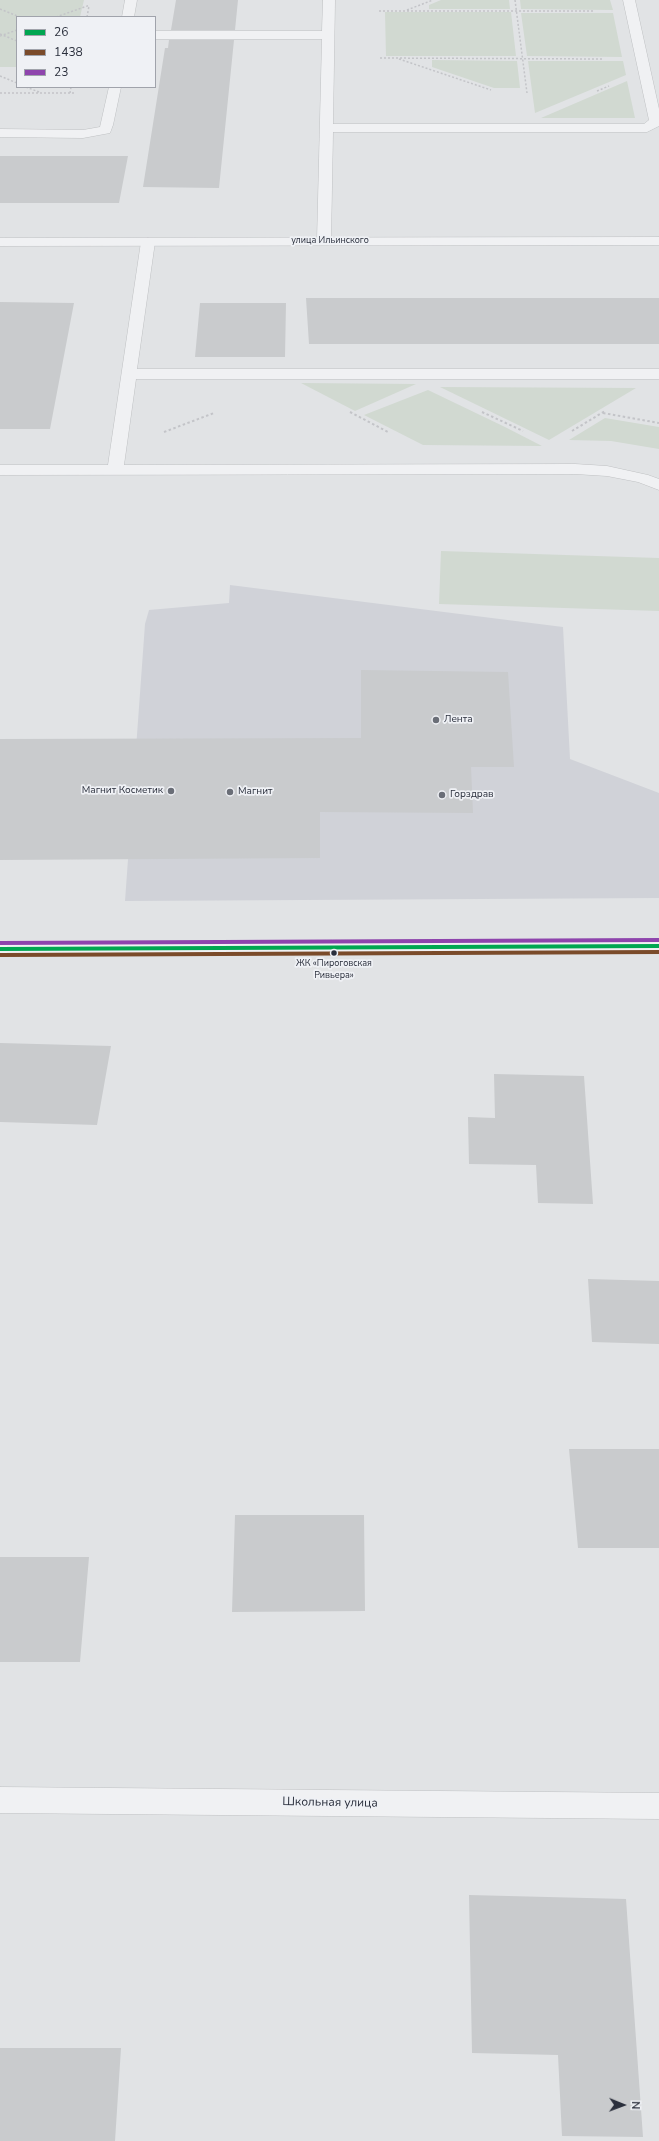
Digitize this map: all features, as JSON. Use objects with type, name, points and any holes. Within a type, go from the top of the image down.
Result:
[{"type":"street","points":[[128,16],[131,0]]},
{"type":"street","points":[[324,241],[329,0]]},
{"type":"street","points":[[326,128],[647,128],[654,124],[655,120],[630,6]]},
{"type":"street","points":[[156,35],[328,35]]},
{"type":"street","points":[[0,133],[83,134],[105,130],[108,125],[114,90]]},
{"type":"street","name":"улица Ильинского","points":[[0,242],[659,241]]},
{"type":"street","points":[[115,469],[148,242]]},
{"type":"street","points":[[128,374],[659,374]]},
{"type":"street","points":[[0,470],[575,469],[607,471],[642,478],[659,485]]},
{"type":"street","points":[[0,949],[659,946]]},
{"type":"street","name":"Школьная улица","points":[[0,1800],[659,1806]]},
{"type":"path","points":[[87,16],[91,0]]},
{"type":"path","points":[[404,11],[433,0]]},
{"type":"path","points":[[515,0],[532,128]]},
{"type":"path","points":[[59,16],[90,5]]},
{"type":"path","points":[[379,11],[517,11],[630,6]]},
{"type":"path","points":[[0,9],[18,16]]},
{"type":"path","points":[[0,35],[16,30]]},
{"type":"path","points":[[4,35],[16,40]]},
{"type":"path","points":[[380,58],[642,59]]},
{"type":"path","points":[[397,58],[529,104]]},
{"type":"path","points":[[0,76],[16,83]]},
{"type":"path","points":[[28,88],[41,93]]},
{"type":"path","points":[[70,93],[71,88]]},
{"type":"path","points":[[0,93],[70,93],[114,90]]},
{"type":"path","points":[[159,434],[218,411]]},
{"type":"path","points":[[349,412],[388,432]]},
{"type":"path","points":[[602,413],[659,423]]},
{"type":"shaded area","points":[[0,0],[84,0],[80,16],[16,16],[16,67],[0,67]]},
{"type":"shaded area","points":[[441,0],[509,0],[510,9],[429,9],[429,5]]},
{"type":"shaded area","points":[[520,0],[610,0],[613,10],[521,9]]},
{"type":"shaded area","points":[[385,12],[511,12],[516,56],[386,56]]},
{"type":"shaded area","points":[[521,13],[613,13],[622,57],[527,56]]},
{"type":"shaded area","points":[[432,60],[517,61],[520,88],[494,88],[432,67]]},
{"type":"shaded area","points":[[528,61],[623,61],[626,75],[535,113]]},
{"type":"shaded area","points":[[627,81],[635,118],[541,118]]},
{"type":"shaded area","points":[[301,383],[416,384],[355,411]]},
{"type":"shaded area","points":[[440,387],[636,388],[549,440]]},
{"type":"shaded area","points":[[428,390],[542,446],[423,445],[364,415]]},
{"type":"shaded area","points":[[605,418],[659,427],[659,449],[611,441],[569,440]]},
{"type":"shaded area","points":[[441,551],[659,558],[659,611],[439,604]]},
{"type":"shaded area","points":[[230,585],[563,627],[570,759],[659,793],[659,898],[125,901],[145,624],[149,610],[229,603]]},
{"type":"building","points":[[176,0],[238,0],[235,30],[171,30]]},
{"type":"building","points":[[169,40],[234,40],[219,188],[143,187],[165,48],[168,48]]},
{"type":"building","points":[[0,156],[128,156],[119,203],[0,203]]},
{"type":"building","points":[[306,298],[659,298],[659,344],[309,344]]},
{"type":"building","points":[[0,302],[74,303],[50,429],[0,429]]},
{"type":"building","points":[[200,303],[286,303],[285,357],[195,357]]},
{"type":"building","points":[[361,670],[508,672],[514,767],[471,767],[473,813],[320,812],[320,858],[0,860],[0,739],[361,738]]},
{"type":"building","points":[[0,1043],[111,1046],[97,1125],[0,1122]]},
{"type":"building","points":[[494,1074],[584,1076],[593,1204],[538,1203],[536,1165],[469,1164],[468,1117],[495,1118]]},
{"type":"building","points":[[588,1279],[659,1281],[659,1344],[592,1342]]},
{"type":"building","points":[[569,1449],[659,1449],[659,1548],[578,1548]]},
{"type":"building","points":[[235,1515],[364,1515],[365,1611],[232,1612]]},
{"type":"building","points":[[0,1557],[89,1557],[80,1662],[0,1662]]},
{"type":"building","points":[[469,1895],[626,1899],[643,2137],[562,2136],[558,2055],[472,2053]]},
{"type":"building","points":[[0,2048],[121,2048],[115,2141],[0,2141]]},
{"type":"transit line","name":"23","points":[[0,943],[659,940]]},
{"type":"transit line","name":"26","points":[[0,949],[659,946]]},
{"type":"transit line","name":"1438","points":[[0,955],[659,952]]},
{"type":"place","name":"Лента","points":[[436,720]]},
{"type":"place","name":"Магнит Косметик","points":[[171,791]]},
{"type":"place","name":"Магнит","points":[[230,792]]},
{"type":"place","name":"Горздрав","points":[[442,795]]},
{"type":"place","name":"ЖК «Пироговская Ривьера»","points":[[334,953]]}]
